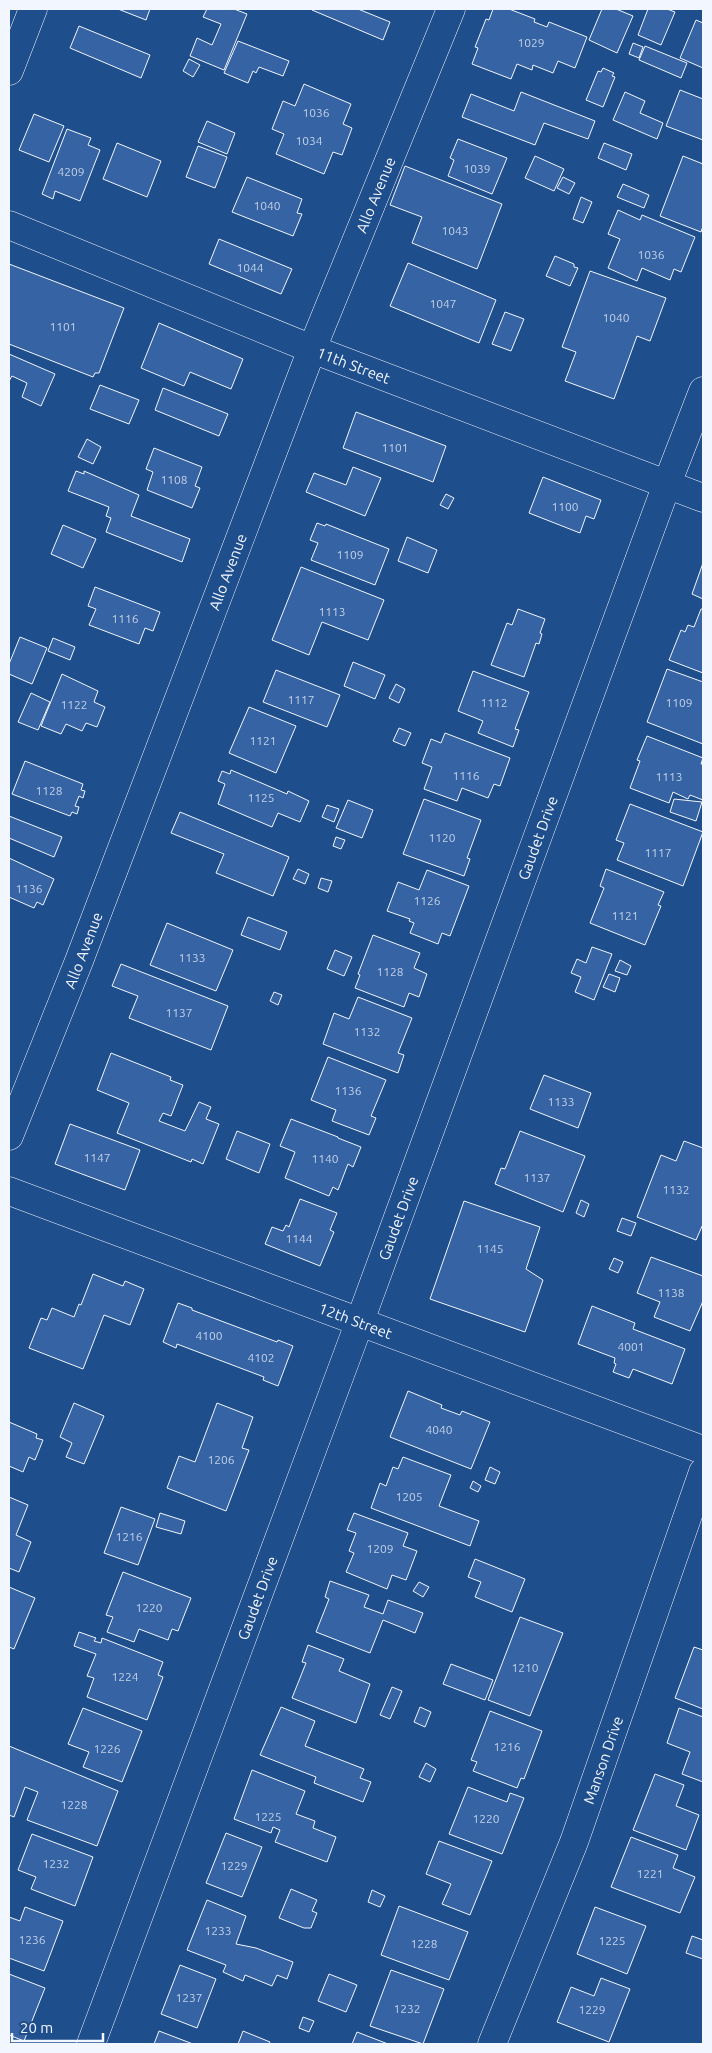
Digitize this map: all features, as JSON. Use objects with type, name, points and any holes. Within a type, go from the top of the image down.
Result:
[{"type":"street","points":[[9,71],[33,9]]},
{"type":"street","name":"Allo Avenue","points":[[9,1136],[79,961],[312,349],[451,9]]},
{"type":"street","name":"11th Street","points":[[9,225],[312,349],[703,498]]},
{"type":"street","name":"Gaudet Drive","points":[[90,2044],[360,1321],[667,484],[703,391]]},
{"type":"street","name":"12th Street","points":[[9,1191],[703,1450]]},
{"type":"street","name":"Manson Drive","points":[[492,2044],[574,1842],[703,1472]]},
{"type":"building","points":[[118,9],[150,9],[146,20]]},
{"type":"building","points":[[207,9],[234,9],[247,14],[224,70],[190,56],[197,38],[212,45],[221,24],[203,17]]},
{"type":"building","points":[[312,9],[358,9],[390,22],[383,40]]},
{"type":"building","points":[[493,9],[509,9],[535,19],[534,22],[547,27],[549,22],[587,37],[575,68],[558,61],[553,73],[533,65],[532,70],[517,64],[511,79],[472,64],[478,48],[475,47],[486,19],[489,20]]},
{"type":"building","points":[[602,9],[616,9],[633,16],[617,53],[589,40]]},
{"type":"building","points":[[648,9],[667,9],[675,12],[661,45],[638,35]]},
{"type":"building","points":[[696,20],[703,23],[703,68],[680,58]]},
{"type":"building","points":[[79,26],[150,55],[141,78],[70,48]]},
{"type":"building","points":[[238,41],[289,61],[283,76],[259,67],[256,73],[253,71],[248,83],[224,73]]},
{"type":"building","points":[[633,43],[643,47],[639,58],[629,54]]},
{"type":"building","points":[[645,46],[687,63],[681,78],[639,60]]},
{"type":"building","points":[[189,59],[200,65],[193,77],[183,71]]},
{"type":"building","points":[[603,68],[614,73],[612,76],[615,77],[603,107],[586,100],[598,71],[601,72]]},
{"type":"building","points":[[304,84],[351,104],[343,124],[352,128],[342,155],[333,152],[324,174],[276,154],[284,134],[272,129],[283,101],[295,106]]},
{"type":"building","points":[[680,90],[703,99],[703,140],[666,126]]},
{"type":"building","points":[[521,92],[595,121],[588,139],[544,123],[535,145],[462,117],[471,94],[514,111]]},
{"type":"building","points":[[625,92],[645,101],[640,113],[663,123],[657,139],[613,120]]},
{"type":"building","points":[[34,114],[64,126],[49,162],[19,150]]},
{"type":"building","points":[[207,121],[235,133],[227,154],[198,142]]},
{"type":"building","points":[[67,129],[91,138],[88,145],[100,150],[80,201],[55,191],[53,199],[42,194]]},
{"type":"building","points":[[458,139],[507,158],[492,194],[448,176],[454,160],[450,158]]},
{"type":"building","points":[[117,143],[161,161],[147,197],[103,179]]},
{"type":"building","points":[[604,143],[632,154],[626,170],[598,158]]},
{"type":"building","points":[[198,146],[227,157],[215,188],[186,177]]},
{"type":"building","points":[[535,156],[564,169],[554,191],[525,178]]},
{"type":"building","points":[[683,156],[703,164],[703,226],[701,232],[660,216]]},
{"type":"building","points":[[405,166],[502,204],[477,269],[412,243],[422,217],[390,205]]},
{"type":"building","points":[[247,177],[302,199],[297,213],[302,214],[293,236],[232,212]]},
{"type":"building","points":[[563,177],[575,183],[569,194],[557,188]]},
{"type":"building","points":[[623,184],[649,195],[644,208],[617,197]]},
{"type":"building","points":[[581,197],[592,202],[583,223],[573,219]]},
{"type":"building","points":[[618,210],[640,220],[642,215],[695,237],[681,272],[674,269],[670,280],[642,268],[637,281],[608,268],[620,239],[608,234]]},
{"type":"building","points":[[219,239],[292,269],[281,294],[209,264]]},
{"type":"building","points":[[555,256],[574,264],[574,267],[578,268],[570,286],[546,276]]},
{"type":"building","points":[[408,263],[496,300],[479,343],[390,306]]},
{"type":"building","points":[[9,264],[124,308],[99,373],[95,373],[93,377],[9,344]]},
{"type":"building","points":[[590,271],[666,298],[650,341],[637,336],[614,399],[565,381],[576,352],[562,347]]},
{"type":"building","points":[[505,312],[524,319],[511,351],[492,344]]},
{"type":"building","points":[[159,323],[243,359],[231,389],[190,372],[184,386],[141,368]]},
{"type":"building","points":[[9,354],[55,374],[41,406],[22,397],[27,383],[12,376],[9,381]]},
{"type":"building","points":[[100,385],[139,400],[129,424],[90,409]]},
{"type":"building","points":[[163,388],[228,414],[219,436],[155,410]]},
{"type":"building","points":[[356,412],[446,446],[433,482],[343,448]]},
{"type":"building","points":[[87,439],[101,447],[93,464],[78,457]]},
{"type":"building","points":[[154,448],[202,467],[195,486],[200,488],[192,508],[147,490],[153,472],[146,469]]},
{"type":"building","points":[[353,467],[381,478],[365,516],[306,492],[314,473],[346,485]]},
{"type":"building","points":[[76,471],[84,474],[84,471],[139,495],[131,516],[190,539],[182,562],[106,532],[111,518],[106,516],[109,507],[68,491]]},
{"type":"building","points":[[543,477],[601,500],[594,519],[586,516],[580,533],[529,513]]},
{"type":"building","points":[[446,494],[454,498],[448,509],[440,505]]},
{"type":"building","points":[[317,523],[325,526],[326,524],[389,549],[375,585],[311,560],[318,543],[310,540]]},
{"type":"building","points":[[63,525],[96,539],[83,568],[51,554]]},
{"type":"building","points":[[407,537],[437,550],[428,573],[398,561]]},
{"type":"building","points":[[703,563],[703,599],[692,594]]},
{"type":"building","points":[[301,567],[384,600],[368,640],[322,622],[309,655],[272,640]]},
{"type":"building","points":[[95,587],[160,612],[153,631],[145,628],[139,644],[89,625],[96,609],[88,606]]},
{"type":"building","points":[[518,609],[545,619],[540,633],[542,634],[539,644],[536,643],[524,677],[491,665],[507,623],[512,625]]},
{"type":"building","points":[[701,609],[703,609],[703,673],[669,660],[681,630],[685,632],[688,625],[694,627]]},
{"type":"building","points":[[20,637],[47,648],[32,684],[9,674],[9,664]]},
{"type":"building","points":[[53,638],[75,647],[70,660],[48,651]]},
{"type":"building","points":[[353,662],[385,675],[375,699],[344,686]]},
{"type":"building","points":[[667,669],[703,682],[703,744],[647,722]]},
{"type":"building","points":[[276,670],[340,695],[327,727],[263,702]]},
{"type":"building","points":[[473,671],[529,692],[515,729],[519,730],[513,747],[478,733],[483,721],[458,711]]},
{"type":"building","points":[[62,674],[98,691],[94,702],[105,707],[97,727],[86,723],[82,731],[66,724],[61,734],[41,726]]},
{"type":"building","points":[[396,684],[405,689],[399,703],[389,698]]},
{"type":"building","points":[[31,693],[50,702],[38,730],[18,722]]},
{"type":"building","points":[[249,707],[296,726],[276,773],[229,753]]},
{"type":"building","points":[[399,728],[411,733],[405,746],[393,741]]},
{"type":"building","points":[[445,733],[510,758],[500,786],[494,784],[488,798],[462,788],[457,801],[424,789],[432,767],[422,763],[431,739],[441,743]]},
{"type":"building","points":[[647,736],[703,758],[701,764],[703,764],[703,800],[690,795],[688,799],[673,792],[669,803],[630,788],[640,761],[637,760]]},
{"type":"building","points":[[25,761],[83,784],[81,790],[85,791],[83,798],[79,796],[75,806],[79,807],[77,814],[72,812],[70,816],[12,794]]},
{"type":"building","points":[[231,770],[287,794],[288,791],[309,801],[300,822],[278,813],[272,827],[218,804],[225,784],[218,781],[222,771],[230,774]]},
{"type":"building","points":[[424,799],[481,820],[467,858],[470,859],[464,876],[403,854]]},
{"type":"building","points":[[674,799],[702,802],[696,821],[670,812]]},
{"type":"building","points":[[348,800],[373,810],[362,838],[336,828]]},
{"type":"building","points":[[630,804],[703,832],[683,886],[617,860],[624,843],[616,840]]},
{"type":"building","points":[[327,805],[339,809],[334,822],[322,817]]},
{"type":"building","points":[[180,812],[289,857],[273,896],[216,873],[224,854],[171,833]]},
{"type":"building","points":[[9,816],[62,837],[54,857],[9,838]]},
{"type":"building","points":[[336,837],[345,840],[341,849],[333,846]]},
{"type":"building","points":[[9,858],[54,879],[43,905],[37,902],[34,908],[9,897]]},
{"type":"building","points":[[298,869],[309,874],[305,884],[293,879]]},
{"type":"building","points":[[606,869],[664,892],[658,905],[661,906],[645,945],[590,923],[604,888],[600,886]]},
{"type":"building","points":[[427,870],[469,886],[450,936],[442,933],[438,944],[410,933],[414,923],[409,921],[410,919],[387,911],[398,882],[419,890]]},
{"type":"building","points":[[321,878],[332,881],[328,892],[318,888]]},
{"type":"building","points":[[248,917],[287,932],[280,950],[241,935]]},
{"type":"building","points":[[167,923],[233,950],[216,991],[150,965]]},
{"type":"building","points":[[373,935],[420,953],[414,968],[427,974],[419,997],[409,993],[404,1007],[355,988],[360,975],[358,974]]},
{"type":"building","points":[[592,947],[612,954],[594,1000],[575,992],[581,977],[571,973],[577,959],[586,963]]},
{"type":"building","points":[[335,950],[352,957],[344,976],[327,969]]},
{"type":"building","points":[[620,960],[631,966],[627,975],[615,971]]},
{"type":"building","points":[[121,964],[228,1006],[211,1050],[129,1018],[138,996],[112,986]]},
{"type":"building","points":[[609,974],[620,978],[615,992],[603,987]]},
{"type":"building","points":[[274,992],[282,995],[278,1005],[270,1001]]},
{"type":"building","points":[[358,997],[412,1018],[398,1053],[404,1055],[398,1073],[323,1044],[334,1013],[349,1019]]},
{"type":"building","points":[[111,1053],[171,1077],[170,1080],[183,1085],[171,1116],[163,1113],[159,1121],[185,1131],[199,1102],[211,1107],[206,1119],[219,1124],[203,1164],[192,1159],[191,1162],[117,1133],[129,1103],[97,1090]]},
{"type":"building","points":[[328,1057],[386,1080],[371,1116],[376,1118],[369,1135],[332,1121],[336,1110],[311,1100]]},
{"type":"building","points":[[544,1075],[591,1093],[578,1128],[530,1109]]},
{"type":"building","points":[[291,1119],[361,1147],[353,1167],[348,1164],[338,1190],[333,1187],[329,1196],[285,1178],[295,1152],[280,1146]]},
{"type":"building","points":[[70,1124],[140,1150],[125,1190],[55,1164]]},
{"type":"building","points":[[237,1131],[270,1144],[259,1173],[226,1159]]},
{"type":"building","points":[[520,1131],[585,1156],[563,1212],[495,1184],[501,1168],[505,1169]]},
{"type":"building","points":[[684,1141],[703,1148],[703,1224],[696,1240],[637,1217],[661,1155],[676,1161]]},
{"type":"building","points":[[300,1199],[337,1213],[330,1230],[334,1232],[320,1266],[265,1244],[272,1227],[283,1231],[286,1225],[289,1227]]},
{"type":"building","points":[[581,1200],[589,1204],[584,1217],[576,1213]]},
{"type":"building","points":[[464,1201],[540,1227],[526,1269],[543,1280],[525,1332],[430,1299]]},
{"type":"building","points":[[622,1218],[636,1223],[631,1236],[617,1231]]},
{"type":"building","points":[[651,1257],[703,1276],[703,1301],[690,1331],[654,1317],[660,1302],[637,1293]]},
{"type":"building","points":[[614,1258],[623,1262],[618,1273],[609,1269]]},
{"type":"building","points":[[93,1274],[123,1286],[125,1281],[144,1289],[130,1325],[104,1315],[83,1369],[29,1348],[41,1318],[47,1320],[52,1308],[74,1317],[79,1304],[81,1305]]},
{"type":"building","points":[[178,1303],[277,1342],[278,1340],[293,1346],[278,1386],[263,1380],[264,1377],[177,1344],[176,1348],[163,1342]]},
{"type":"building","points":[[592,1306],[635,1323],[633,1329],[685,1349],[672,1384],[633,1369],[629,1378],[613,1372],[616,1364],[614,1363],[615,1358],[578,1344]]},
{"type":"building","points":[[408,1391],[442,1405],[441,1408],[460,1415],[462,1411],[490,1422],[471,1469],[390,1437]]},
{"type":"building","points":[[74,1403],[104,1416],[84,1464],[66,1457],[72,1443],[60,1437]]},
{"type":"building","points":[[217,1403],[253,1417],[242,1448],[249,1450],[226,1511],[167,1488],[179,1456],[195,1462]]},
{"type":"building","points":[[9,1422],[37,1434],[36,1438],[43,1440],[35,1460],[29,1457],[23,1472],[9,1466]]},
{"type":"building","points":[[403,1457],[451,1475],[439,1506],[479,1521],[470,1546],[371,1508],[380,1483],[386,1486],[393,1467],[398,1469]]},
{"type":"building","points":[[490,1467],[500,1472],[495,1484],[485,1480]]},
{"type":"building","points":[[473,1481],[481,1486],[478,1492],[470,1488]]},
{"type":"building","points":[[9,1497],[28,1505],[16,1535],[31,1542],[19,1572],[9,1568]]},
{"type":"building","points":[[121,1507],[155,1519],[138,1565],[104,1553]]},
{"type":"building","points":[[160,1513],[185,1521],[181,1534],[156,1527]]},
{"type":"building","points":[[354,1513],[408,1533],[403,1546],[417,1551],[406,1580],[392,1575],[387,1589],[346,1572],[354,1553],[349,1551],[356,1533],[347,1530]]},
{"type":"building","points":[[475,1559],[525,1579],[512,1612],[475,1597],[481,1582],[468,1577]]},
{"type":"building","points":[[123,1572],[191,1598],[178,1631],[172,1629],[168,1640],[139,1629],[134,1642],[107,1632],[113,1617],[106,1615]]},
{"type":"building","points":[[330,1581],[369,1595],[364,1607],[383,1614],[388,1600],[423,1613],[415,1633],[383,1620],[370,1653],[316,1632],[329,1599],[325,1597]]},
{"type":"building","points":[[419,1582],[429,1587],[423,1597],[413,1591]]},
{"type":"building","points":[[9,1587],[35,1598],[14,1649],[9,1647]]},
{"type":"building","points":[[520,1617],[563,1633],[530,1716],[488,1700]]},
{"type":"building","points":[[79,1632],[96,1638],[94,1641],[101,1643],[102,1638],[163,1662],[158,1675],[163,1677],[147,1720],[87,1697],[94,1678],[87,1676],[96,1654],[74,1646]]},
{"type":"building","points":[[308,1645],[344,1659],[339,1671],[370,1684],[356,1723],[292,1698],[306,1663],[302,1662]]},
{"type":"building","points":[[694,1647],[703,1650],[703,1709],[675,1698]]},
{"type":"building","points":[[451,1664],[493,1680],[485,1700],[443,1684]]},
{"type":"building","points":[[392,1687],[402,1691],[390,1719],[380,1715]]},
{"type":"building","points":[[281,1707],[315,1721],[305,1746],[364,1769],[360,1778],[371,1782],[363,1802],[314,1783],[316,1777],[260,1755]]},
{"type":"building","points":[[420,1707],[431,1712],[425,1727],[414,1722]]},
{"type":"building","points":[[83,1708],[142,1731],[122,1782],[83,1767],[89,1752],[68,1744]]},
{"type":"building","points":[[679,1708],[703,1717],[703,1782],[682,1774],[690,1752],[667,1743]]},
{"type":"building","points":[[490,1711],[542,1731],[524,1779],[521,1778],[517,1788],[473,1771],[477,1762],[471,1760]]},
{"type":"building","points":[[9,1746],[118,1791],[97,1846],[27,1820],[38,1792],[25,1787],[14,1817],[9,1815]]},
{"type":"building","points":[[426,1763],[436,1769],[430,1782],[419,1777]]},
{"type":"building","points":[[252,1770],[305,1791],[296,1814],[315,1821],[313,1828],[336,1837],[327,1862],[275,1842],[280,1830],[273,1827],[271,1833],[234,1819]]},
{"type":"building","points":[[655,1774],[684,1785],[676,1806],[699,1815],[686,1850],[633,1830]]},
{"type":"building","points":[[468,1787],[507,1802],[510,1793],[524,1798],[502,1854],[449,1834]]},
{"type":"building","points":[[226,1833],[262,1847],[242,1897],[206,1883]]},
{"type":"building","points":[[32,1834],[93,1857],[75,1906],[31,1889],[36,1877],[18,1870]]},
{"type":"building","points":[[631,1837],[678,1855],[673,1868],[695,1877],[680,1913],[611,1887]]},
{"type":"building","points":[[439,1841],[492,1861],[470,1915],[442,1904],[451,1884],[426,1874]]},
{"type":"building","points":[[291,1889],[317,1900],[312,1911],[317,1913],[311,1928],[304,1928],[279,1918]]},
{"type":"building","points":[[372,1890],[385,1896],[380,1907],[368,1902]]},
{"type":"building","points":[[207,1900],[246,1916],[236,1944],[256,1948],[293,1962],[287,1979],[277,1975],[272,1986],[245,1975],[243,1981],[223,1972],[226,1965],[187,1950]]},
{"type":"building","points":[[399,1906],[468,1932],[449,1980],[381,1955]]},
{"type":"building","points":[[25,1907],[63,1921],[44,1971],[9,1958],[9,1917],[20,1921]]},
{"type":"building","points":[[595,1907],[646,1926],[627,1974],[577,1954]]},
{"type":"building","points":[[692,1936],[703,1940],[703,1959],[686,1953]]},
{"type":"building","points":[[180,1965],[216,1979],[197,2028],[161,2014]]},
{"type":"building","points":[[391,1970],[444,1989],[423,2044],[370,2026]]},
{"type":"building","points":[[9,1974],[45,1988],[24,2041],[9,2035]]},
{"type":"building","points":[[329,1974],[357,1985],[346,2012],[318,2001]]},
{"type":"building","points":[[601,1978],[630,1989],[609,2042],[557,2022],[571,1987],[594,1996]]},
{"type":"building","points":[[303,2017],[314,2021],[309,2032],[299,2028]]},
{"type":"building","points":[[159,2031],[193,2044],[154,2044]]},
{"type":"building","points":[[243,2031],[270,2042],[269,2044],[238,2044]]},
{"type":"building","points":[[357,2032],[388,2044],[352,2044]]}]
